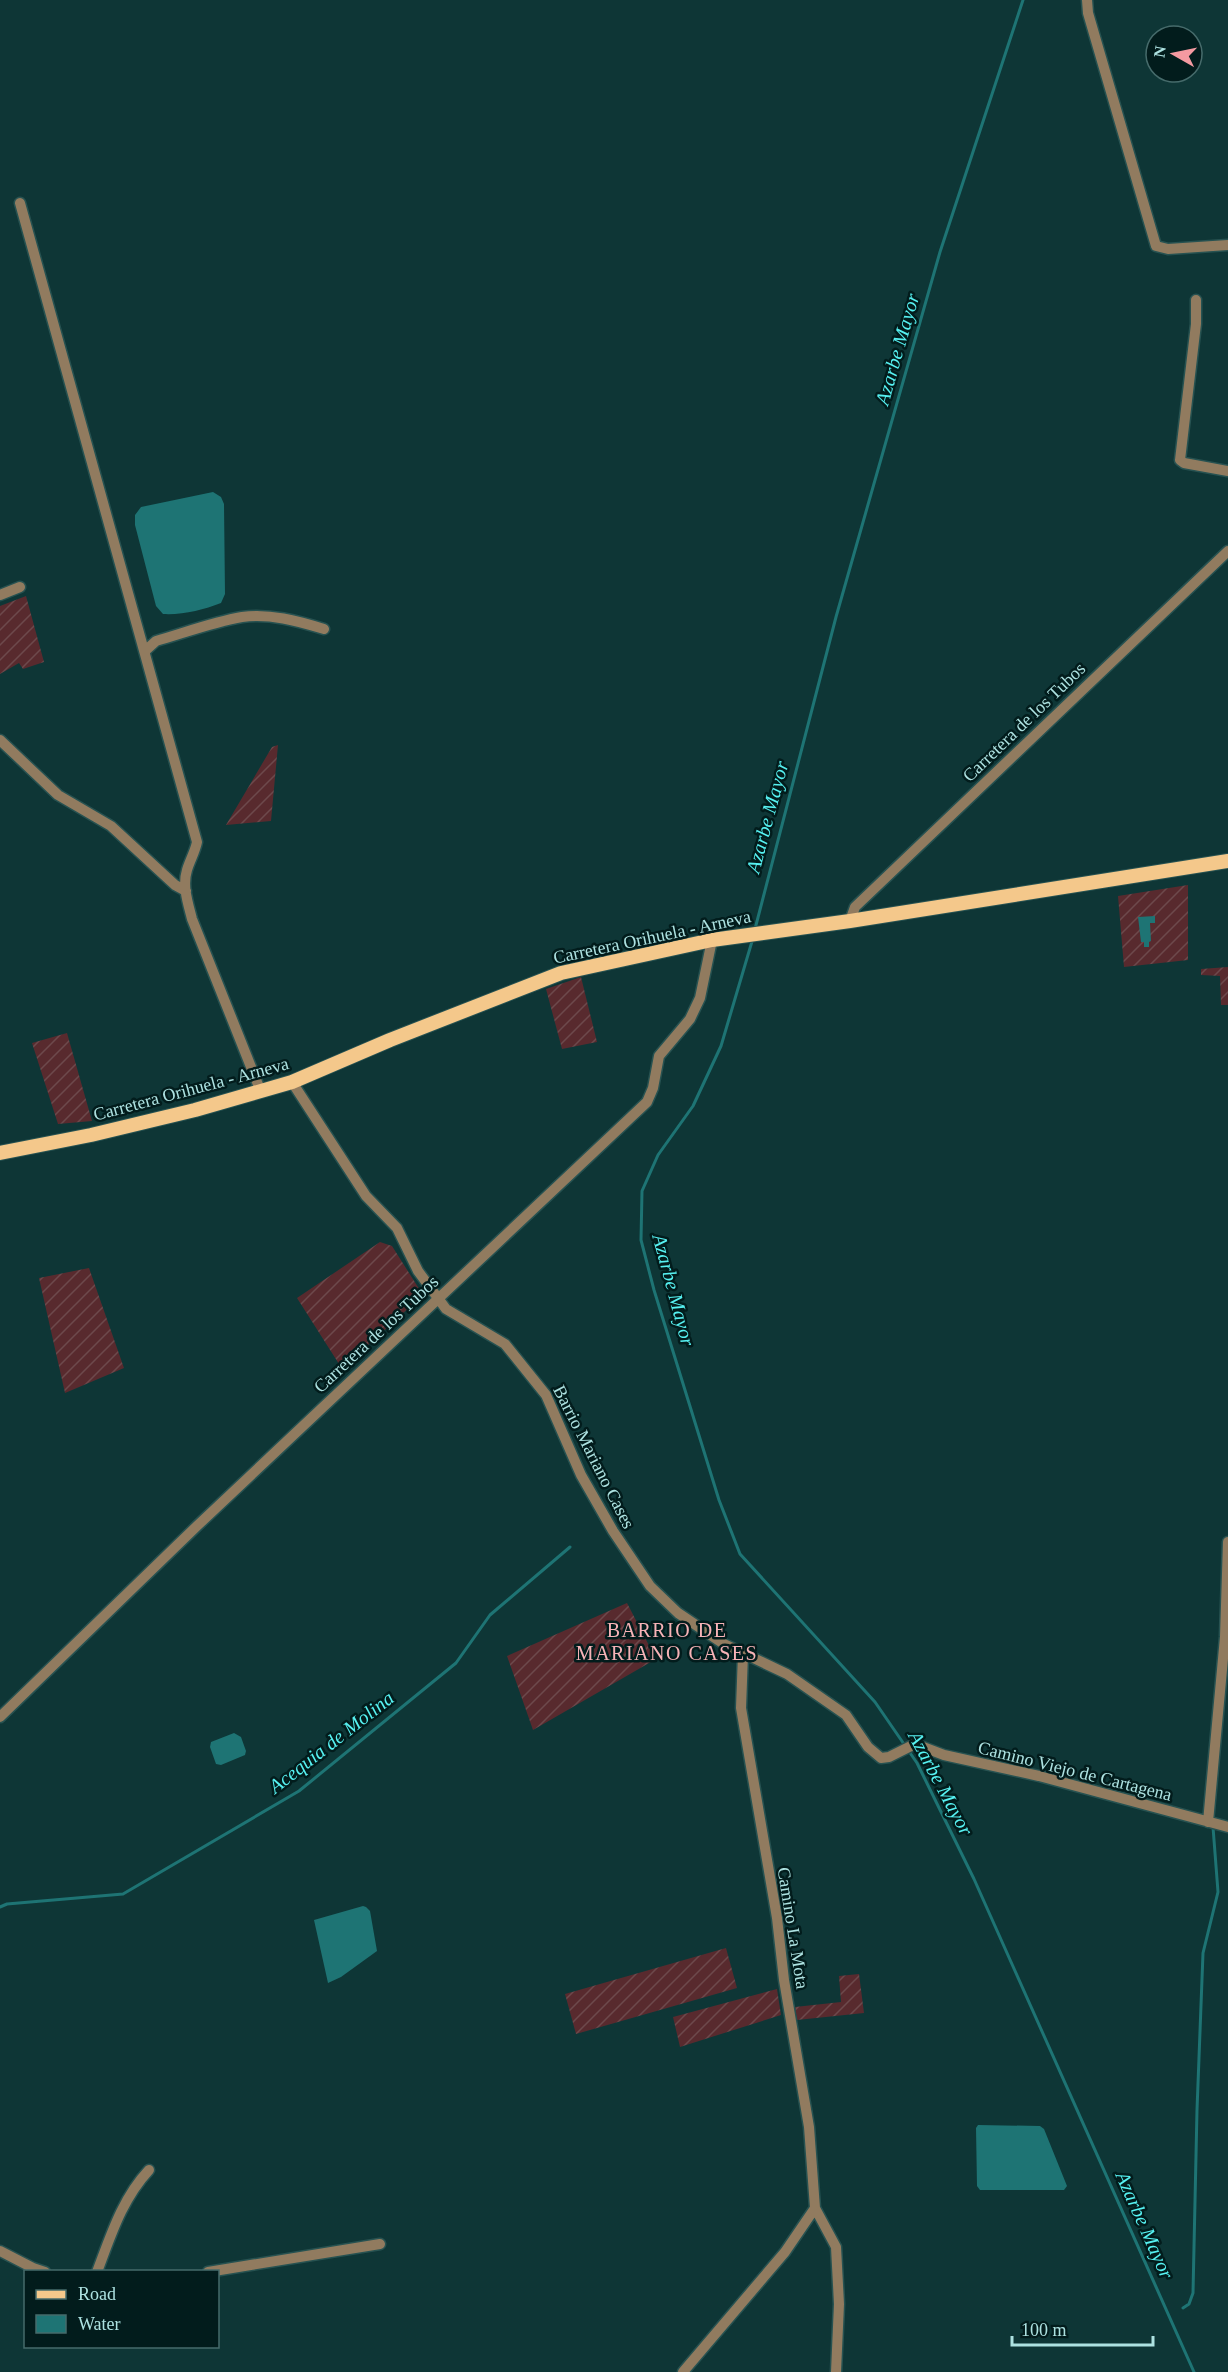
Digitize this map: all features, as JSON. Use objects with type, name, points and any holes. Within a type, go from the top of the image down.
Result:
[{"type":"main road","name":"Carretera Orihuela - Arneva","points":[[0,1152],[91,1135],[261,1092],[292,1082],[390,1040],[561,973],[712,940],[850,921],[1228,861]]},
{"type":"street","points":[[1087,0],[1088,14],[1156,246],[1168,249],[1228,245]]},
{"type":"street","points":[[20,203],[146,651],[197,842],[187,869],[186,891],[192,918],[261,1092]]},
{"type":"street","points":[[1196,300],[1196,324],[1180,460],[1184,463],[1228,471]]},
{"type":"street","name":"Carretera de los Tubos","points":[[850,921],[855,907],[1228,551]]},
{"type":"street","points":[[0,595],[20,587]]},
{"type":"street","points":[[146,651],[156,641],[243,617],[276,617],[324,629]]},
{"type":"street","points":[[0,740],[58,795],[111,826],[175,885],[186,891]]},
{"type":"street","name":"Carretera de los Tubos","points":[[0,1717],[438,1298],[647,1102],[653,1088],[659,1056],[690,1019],[700,998],[712,940]]},
{"type":"street","name":"Barrio Mariano Cases","points":[[292,1082],[366,1196],[397,1228],[418,1271],[446,1309],[505,1344],[546,1395],[594,1499],[650,1586],[678,1613],[724,1644],[787,1674],[846,1715],[873,1754],[881,1758],[889,1757],[914,1745]]},
{"type":"street","points":[[1208,1822],[1225,1637],[1228,1542]]},
{"type":"street","name":"Camino La Mota","points":[[744,1654],[741,1708],[777,1918],[784,1980],[809,2127],[815,2208]]},
{"type":"street","name":"Camino Viejo de Cartagena","points":[[914,1745],[962,1760],[1039,1776],[1228,1827]]},
{"type":"street","points":[[97,2270],[118,2216],[134,2186],[149,2170]]},
{"type":"street","points":[[683,2372],[785,2252],[815,2208],[836,2247],[839,2304],[836,2372]]},
{"type":"street","points":[[214,2270],[380,2244]]},
{"type":"street","points":[[0,2251],[41,2270]]},
{"type":"shaded area","points":[[26,596],[44,662],[23,669],[19,663],[0,674],[0,606]]},
{"type":"shaded area","points":[[278,745],[271,821],[226,825],[272,747]]},
{"type":"shaded area","points":[[1188,885],[1188,960],[1124,967],[1118,896]]},
{"type":"shaded area","points":[[1228,967],[1228,1005],[1221,1005],[1220,976],[1201,975],[1201,969]]},
{"type":"shaded area","points":[[581,977],[597,1042],[562,1049],[546,989]]},
{"type":"shaded area","points":[[67,1033],[92,1121],[58,1124],[32,1043]]},
{"type":"shaded area","points":[[380,1242],[392,1246],[423,1295],[346,1365],[339,1364],[297,1298]]},
{"type":"shaded area","points":[[89,1268],[124,1368],[65,1393],[39,1278]]},
{"type":"shaded area","points":[[627,1603],[656,1659],[533,1730],[507,1656]]},
{"type":"shaded area","points":[[726,1948],[737,1988],[576,2034],[565,1994]]},
{"type":"shaded area","points":[[859,1974],[864,2013],[797,2020],[795,2007],[841,2002],[839,1976]]},
{"type":"shaded area","points":[[777,1989],[781,2015],[680,2047],[673,2017]]},
{"type":"water","points":[[213,492],[221,497],[224,504],[225,594],[221,603],[207,608],[185,613],[163,614],[156,606],[135,525],[135,515],[141,507]]},
{"type":"water","points":[[1155,916],[1155,923],[1150,923],[1149,947],[1144,947],[1144,942],[1141,942],[1138,917]]},
{"type":"water","points":[[234,1733],[241,1737],[246,1751],[245,1755],[221,1765],[216,1764],[210,1747],[211,1742]]},
{"type":"water","points":[[363,1906],[370,1911],[377,1951],[341,1977],[328,1983],[314,1920]]},
{"type":"water","points":[[978,2125],[1040,2126],[1044,2129],[1067,2186],[1064,2190],[980,2190],[977,2186],[976,2128]]},
{"type":"waterway","name":"Azarbe Mayor","points":[[755,929],[836,617],[940,252],[1023,0]]},
{"type":"waterway","name":"Azarbe Mayor","points":[[753,938],[721,1046],[693,1106],[658,1155],[642,1191],[641,1240],[654,1290],[719,1500],[740,1554],[875,1702],[917,1763],[974,1879],[1194,2372]]},
{"type":"waterway","name":"Acequia de Molina","points":[[0,1907],[7,1904],[123,1894],[299,1791],[456,1663],[490,1615],[570,1547]]},
{"type":"waterway","points":[[1183,2308],[1189,2304],[1193,2293],[1203,1953],[1218,1892],[1213,1827]]},
{"type":"district","name":"BARRIO DE MARIANO CASES","points":[[667,1642]]}]
